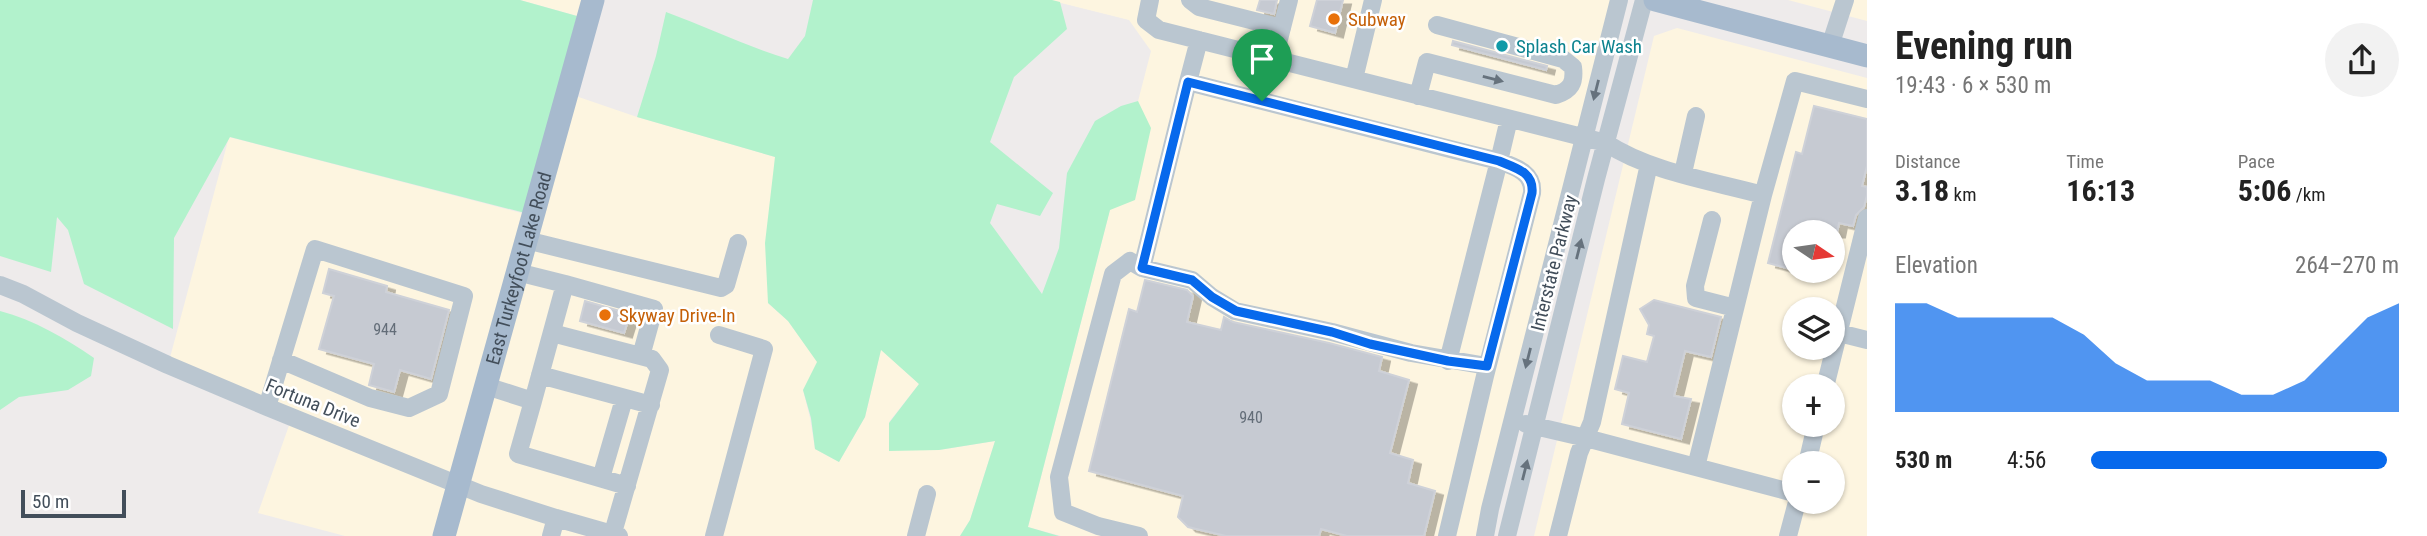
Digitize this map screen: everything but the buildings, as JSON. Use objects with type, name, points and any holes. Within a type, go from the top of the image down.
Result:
[{"type":"main road","name":"East Turkeyfoot Lake Road","points":[[444,536],[593,0]]},
{"type":"main road","points":[[1655,0],[1700,6],[1867,56]]},
{"type":"street","points":[[1150,0],[1146,20],[1153,27],[1606,144],[1649,164],[1763,195]]},
{"type":"street","points":[[1190,0],[1199,7],[1282,28]]},
{"type":"street","points":[[1274,59],[1289,0]]},
{"type":"street","points":[[1354,79],[1373,0]]},
{"type":"street","name":"Interstate Parkway","points":[[1485,536],[1619,0]]},
{"type":"street","name":"Interstate Parkway","points":[[1507,536],[1644,0]]},
{"type":"street","points":[[1830,46],[1845,0]]},
{"type":"street","points":[[1418,96],[1427,62],[1556,95],[1567,91],[1574,80],[1573,67],[1563,59],[1437,25]]},
{"type":"street","points":[[1142,268],[1199,40]]},
{"type":"street","points":[[1696,467],[1763,195],[1795,81],[1867,99]]},
{"type":"street","points":[[1188,82],[1499,161],[1528,175],[1533,183],[1447,536]]},
{"type":"street","points":[[1683,173],[1696,116]]},
{"type":"street","points":[[1448,361],[1509,119]]},
{"type":"street","points":[[1558,536],[1579,453],[1592,422],[1649,164]]},
{"type":"street","points":[[1845,309],[1867,218]]},
{"type":"street","points":[[1712,220],[1695,286],[1696,298],[1735,308]]},
{"type":"street","points":[[526,240],[721,288],[726,285],[738,243]]},
{"type":"street","points":[[267,407],[281,360],[315,249],[464,296],[439,394],[410,408],[370,398],[281,360]]},
{"type":"street","points":[[1139,536],[1098,526],[1063,512],[1059,477],[1113,274],[1130,261],[1142,268],[1192,280],[1212,297],[1236,311],[1448,361],[1487,366]]},
{"type":"street","points":[[517,272],[654,309],[641,356]]},
{"type":"street","points":[[565,284],[518,454],[626,486]]},
{"type":"street","name":"Fortuna Drive","points":[[0,285],[134,349],[553,527],[615,535]]},
{"type":"street","points":[[552,333],[652,359],[660,370],[626,486],[615,535]]},
{"type":"street","points":[[714,536],[764,349],[719,335]]},
{"type":"street","points":[[1845,335],[1867,340]]},
{"type":"street","points":[[540,375],[650,405]]},
{"type":"street","points":[[486,386],[533,401]]},
{"type":"street","points":[[601,478],[624,399]]},
{"type":"street","points":[[1512,421],[1782,490]]},
{"type":"street","points":[[916,536],[927,494]]},
{"type":"street","points":[[1788,536],[1794,514]]},
{"type":"shaded area","points":[[520,0],[593,0],[588,19]]},
{"type":"shaded area","points":[[1049,0],[1619,0],[1485,536],[1061,536],[1028,527],[1151,51],[1129,20]]},
{"type":"shaded area","points":[[1788,0],[1867,0],[1867,21]]},
{"type":"shaded area","points":[[1677,28],[1867,78],[1867,536],[1534,536],[1654,36]]},
{"type":"shaded area","points":[[567,93],[637,117],[775,157],[768,303],[788,321],[818,362],[803,390],[815,449],[839,462],[865,417],[881,349],[919,384],[889,422],[939,450],[995,441],[970,520],[960,536],[345,536],[258,513],[292,417],[168,365],[229,137],[533,216]]},
{"type":"green space","points":[[0,0],[520,0],[577,16],[525,213],[230,137],[174,238],[173,329],[84,284],[68,230],[57,217],[51,272],[0,256]]},
{"type":"green space","points":[[813,0],[1060,2],[1067,29],[1014,77],[990,142],[1053,193],[1040,216],[997,204],[990,223],[1042,294],[1059,248],[1067,173],[1095,121],[1121,106],[1138,101],[1151,128],[1135,200],[1110,210],[1028,527],[1059,536],[960,536],[970,520],[995,441],[939,450],[889,451],[889,423],[919,384],[881,350],[865,417],[839,462],[815,449],[811,418],[803,390],[817,362],[788,321],[768,303],[765,243],[775,157],[637,117],[666,12],[788,59],[805,36]]},
{"type":"green space","points":[[0,311],[49,330],[94,358],[91,376],[68,390],[19,397],[0,410]]},
{"type":"place","name":"Subway","points":[[1334,19]]},
{"type":"place","name":"Splash Car Wash","points":[[1502,46]]},
{"type":"place","name":"Skyway Drive-In","points":[[605,315]]},
{"type":"route","points":[[1188,82],[1262,101],[1499,161],[1528,175],[1533,183],[1532,193],[1487,366],[1448,361],[1370,344],[1332,332],[1236,311],[1212,297],[1192,280],[1142,268],[1188,82]]}]
